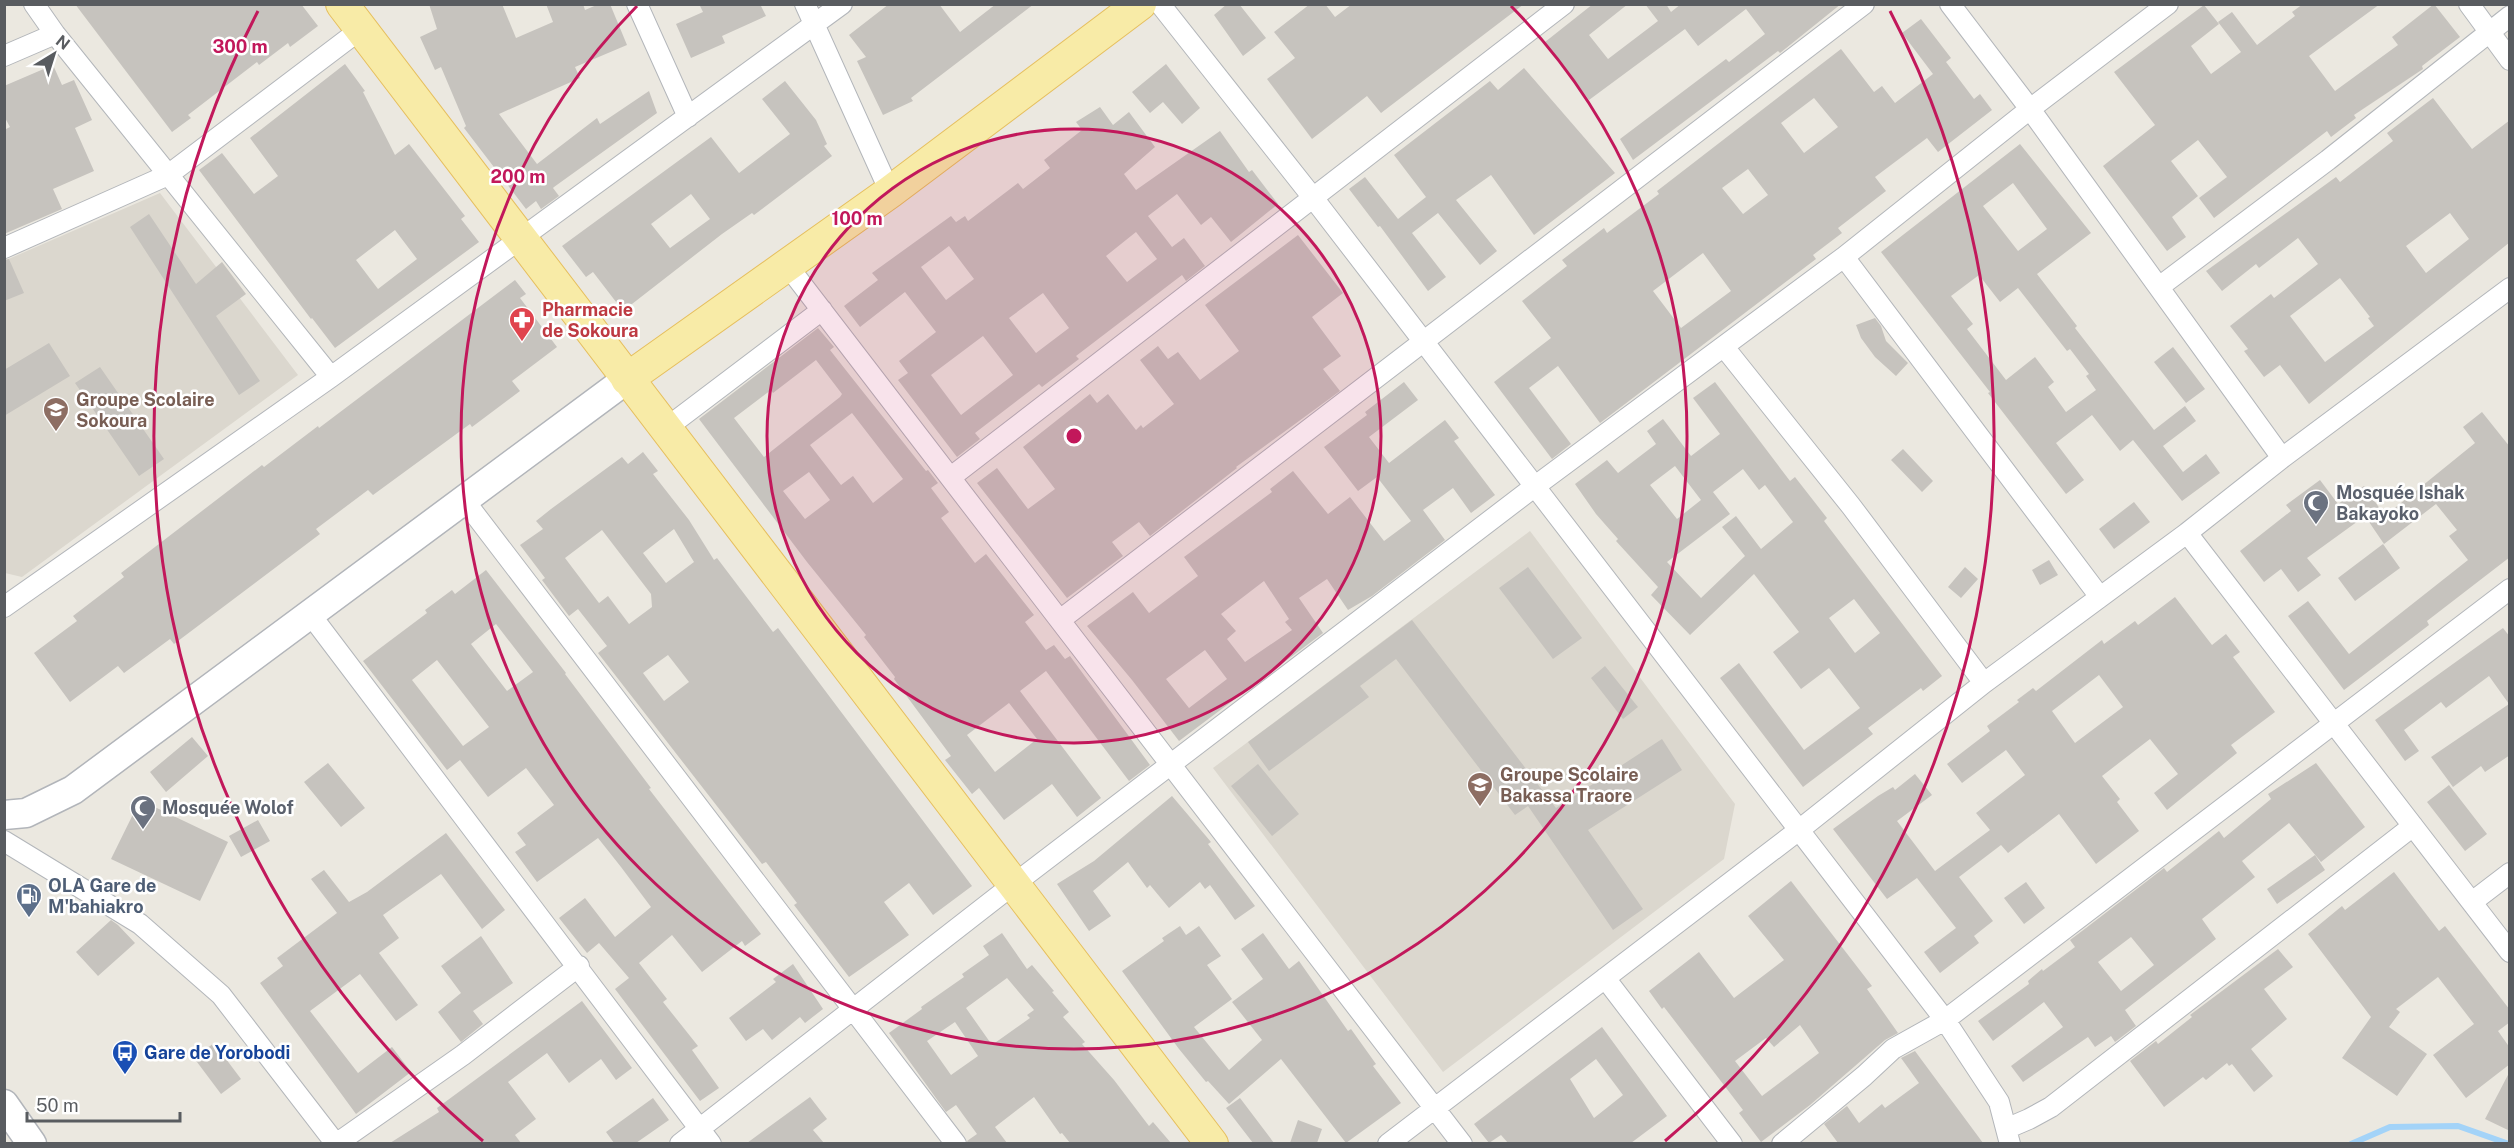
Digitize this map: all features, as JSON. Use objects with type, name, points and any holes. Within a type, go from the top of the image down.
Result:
[{"type":"main road","points":[[342,4],[1212,1143]]},
{"type":"main road","points":[[627,379],[890,192],[1140,4]]},
{"type":"street","points":[[34,4],[55,34],[331,377]]},
{"type":"street","points":[[637,4],[688,117]]},
{"type":"street","points":[[805,4],[890,192]]},
{"type":"street","points":[[4,607],[331,377],[842,4]]},
{"type":"street","points":[[1160,4],[1314,199],[1945,1020],[1999,1102],[2009,1136],[2029,1119],[2051,1107],[2413,826]]},
{"type":"street","points":[[951,477],[1564,4]]},
{"type":"street","points":[[1060,620],[1864,4]]},
{"type":"street","points":[[1950,4],[2030,109],[2282,458]]},
{"type":"street","points":[[680,1143],[705,1136],[853,1011],[1014,884],[1534,487],[1844,257],[2030,109],[2168,4]]},
{"type":"street","points":[[2469,4],[2510,60]]},
{"type":"street","points":[[2159,287],[2328,160],[2510,16]]},
{"type":"street","points":[[4,248],[168,175],[361,29]]},
{"type":"street","points":[[4,56],[55,34]]},
{"type":"street","points":[[1844,257],[2100,597]]},
{"type":"street","points":[[787,265],[1462,1143]]},
{"type":"street","points":[[1388,1143],[1799,830],[1984,683],[2187,533],[2282,458],[2510,288]]},
{"type":"street","points":[[665,429],[822,310]]},
{"type":"street","points":[[1724,347],[1851,507],[1984,683]]},
{"type":"street","points":[[4,815],[26,813],[73,790],[627,379]]},
{"type":"street","points":[[464,500],[956,1143]]},
{"type":"street","points":[[2187,533],[2510,952]]},
{"type":"street","points":[[1782,1143],[1864,1076],[1893,1049],[1945,1020],[2510,589]]},
{"type":"street","points":[[310,614],[579,966],[705,1136]]},
{"type":"street","points":[[4,841],[140,924],[221,995],[336,1143],[463,1055],[579,966]]},
{"type":"street","points":[[2472,902],[2510,873]]},
{"type":"street","points":[[1605,978],[1732,1143]]},
{"type":"street","points":[[4,1104],[32,1143]]},
{"type":"shaded area","points":[[160,193],[298,375],[22,577],[5,573],[4,261]]},
{"type":"shaded area","points":[[1530,531],[1735,804],[1724,859],[1443,1072],[1213,768]]},
{"type":"building","points":[[75,4],[301,4],[318,26],[290,47],[288,43],[259,65],[257,62],[188,115],[191,118],[172,132]]},
{"type":"building","points":[[429,4],[502,4],[516,38],[553,22],[546,4],[583,4],[585,10],[599,4],[610,4],[627,45],[575,67],[580,78],[499,114],[537,164],[597,118],[600,124],[649,91],[657,113],[554,187],[559,196],[541,209],[536,201],[526,209],[464,128],[466,126],[441,67],[435,70],[420,37],[437,29]]},
{"type":"building","points":[[699,4],[760,4],[766,16],[722,36],[725,43],[691,58],[676,24],[703,12]]},
{"type":"building","points":[[889,4],[939,4],[960,32],[996,4],[1034,4],[911,98],[913,101],[883,115],[857,61],[866,57],[849,35]]},
{"type":"building","points":[[1227,4],[1239,4],[1266,38],[1243,56],[1214,15]]},
{"type":"building","points":[[1310,4],[1325,4],[1335,17],[1352,4],[1524,4],[1381,113],[1367,96],[1312,139],[1267,79],[1295,58],[1274,32]]},
{"type":"building","points":[[1593,4],[1628,4],[1589,35],[1608,59],[1658,21],[1645,4],[1666,4],[1671,12],[1681,4],[1841,4],[1780,53],[1778,51],[1633,160],[1620,139],[1726,59],[1729,62],[1765,34],[1746,9],[1698,46],[1685,29],[1589,100],[1545,42]]},
{"type":"building","points":[[2303,4],[2380,4],[2309,56],[2335,91],[2398,45],[2392,37],[2434,4],[2460,37],[2422,66],[2423,69],[2354,115],[2356,118],[2331,137],[2327,131],[2214,218],[2199,198],[2227,177],[2198,140],[2171,161],[2198,196],[2172,217],[2186,237],[2167,251],[2103,166],[2155,125],[2114,72],[2204,5],[2219,24],[2191,46],[2211,74],[2241,52],[2218,22],[2232,12],[2257,45],[2295,16],[2292,12]]},
{"type":"building","points":[[1921,19],[1951,58],[1946,62],[1974,99],[1980,94],[1992,110],[1938,152],[1927,138],[1875,177],[1886,191],[1838,228],[1842,233],[1813,255],[1816,259],[1600,423],[1558,366],[1529,388],[1571,444],[1552,459],[1494,382],[1551,338],[1522,301],[1567,266],[1562,260],[1604,228],[1607,233],[1659,194],[1657,191],[1841,49],[1874,92],[1882,86],[1895,103],[1933,74],[1902,33]],"holes":[[[1814,98],[1838,127],[1804,153],[1781,123]],[[1748,169],[1768,195],[1743,214],[1722,188]],[[1703,253],[1731,291],[1681,328],[1653,291]]]},
{"type":"building","points":[[345,64],[365,91],[363,92],[395,155],[409,144],[465,216],[461,219],[479,242],[335,348],[199,170],[222,153],[254,194],[278,176],[250,138]],"holes":[[[395,230],[417,259],[378,289],[356,260]]]},
{"type":"building","points":[[1166,64],[1200,108],[1182,124],[1163,102],[1150,113],[1132,92]]},
{"type":"building","points":[[53,65],[62,85],[74,80],[92,120],[75,128],[94,171],[53,189],[62,209],[4,234],[4,130],[10,127],[4,116],[4,86]]},
{"type":"building","points":[[1524,68],[1615,173],[1534,235],[1491,175],[1456,200],[1497,251],[1480,265],[1438,213],[1412,233],[1446,277],[1428,291],[1380,226],[1378,227],[1349,189],[1365,177],[1398,219],[1426,197],[1394,155],[1490,81],[1498,90]]},
{"type":"building","points":[[785,81],[816,120],[827,144],[824,146],[832,156],[754,215],[752,213],[722,234],[623,311],[593,272],[586,277],[562,246],[711,137],[739,173],[790,134],[762,99]],"holes":[[[691,194],[710,219],[670,248],[651,224]]]},
{"type":"building","points":[[2433,98],[2472,149],[2510,120],[2510,242],[2309,404],[2280,365],[2264,377],[2244,351],[2248,349],[2230,326],[2271,294],[2274,298],[2318,264],[2298,238],[2259,268],[2256,264],[2222,291],[2206,271],[2336,177],[2340,182],[2393,141],[2387,133]],"holes":[[[2450,213],[2469,239],[2426,273],[2406,246]],[[2340,278],[2370,317],[2368,318],[2374,326],[2325,362],[2290,316]]]},
{"type":"building","points":[[1100,107],[1113,125],[1129,112],[1155,147],[1124,174],[1136,190],[1220,131],[1249,172],[1252,170],[1278,204],[1231,242],[1211,217],[1201,225],[1177,194],[1148,216],[1172,247],[1184,238],[1205,266],[1186,281],[1182,275],[1076,356],[1079,359],[1042,387],[1039,384],[975,433],[980,439],[957,457],[898,380],[908,373],[899,361],[936,332],[905,292],[860,327],[844,306],[878,280],[872,273],[951,216],[956,222],[965,216],[968,221],[1018,183],[1023,189],[1050,168],[1044,160],[1082,130],[1076,122]],"holes":[[[1136,232],[1157,259],[1127,282],[1106,256]],[[949,246],[974,279],[946,300],[921,267]],[[1043,293],[1069,328],[1036,353],[1009,318]],[[983,336],[1013,375],[961,415],[931,375]]]},
{"type":"building","points":[[2020,144],[2091,233],[2037,274],[2077,326],[2075,328],[2154,430],[2185,406],[2196,421],[2163,446],[2183,472],[2206,454],[2220,473],[2182,501],[2133,440],[2120,451],[2092,415],[2056,443],[2084,480],[2066,494],[1881,252]],"holes":[[[2013,183],[2047,229],[2018,251],[1983,206]],[[1979,275],[2000,302],[2018,288],[2067,351],[2070,349],[2089,374],[2086,376],[2096,390],[2066,412],[2048,387],[2054,382],[2035,357],[2006,380],[1967,329],[1973,324],[1951,296]]]},
{"type":"building","points":[[149,214],[196,284],[222,262],[246,294],[216,316],[260,381],[239,395],[130,227]]},
{"type":"building","points":[[1298,235],[1343,293],[1312,317],[1341,356],[1323,369],[1340,391],[1236,467],[1150,536],[1139,522],[1112,542],[1123,556],[1067,598],[977,483],[997,468],[1028,509],[1055,489],[1023,447],[1090,394],[1097,403],[1108,394],[1136,430],[1141,425],[1143,428],[1174,404],[1140,360],[1158,346],[1168,359],[1178,352],[1200,380],[1239,351],[1205,305]]},
{"type":"building","points":[[9,259],[24,293],[4,301],[4,260]]},
{"type":"building","points":[[515,280],[526,294],[520,298],[557,347],[512,381],[520,391],[472,427],[470,424],[373,495],[368,490],[316,529],[320,534],[174,644],[170,639],[124,673],[118,666],[70,702],[34,653],[77,621],[73,616],[124,577],[121,573],[262,465],[264,467],[318,426],[319,428]]},
{"type":"building","points":[[1875,318],[1881,326],[1886,341],[1908,363],[1896,376],[1875,357],[1861,338],[1856,325]]},
{"type":"building","points":[[818,328],[834,347],[830,350],[938,483],[931,488],[949,512],[941,518],[975,563],[986,554],[1034,615],[1025,622],[1046,650],[1054,645],[1065,659],[1070,656],[1150,765],[1129,781],[1046,671],[1020,691],[1101,798],[1077,817],[1052,784],[1004,820],[979,788],[972,794],[945,760],[951,756],[864,637],[866,635],[807,562],[699,419]],"holes":[[[816,360],[842,394],[764,457],[734,418],[771,390],[773,393]],[[852,413],[903,479],[873,503],[853,476],[841,485],[810,445]],[[809,472],[830,500],[805,519],[783,491]],[[1009,703],[1037,739],[995,772],[967,735]]]},
{"type":"building","points":[[49,343],[70,376],[4,416],[4,370]]},
{"type":"building","points":[[2173,347],[2205,389],[2186,403],[2154,362]]},
{"type":"building","points":[[100,367],[164,459],[139,476],[75,383]]},
{"type":"building","points":[[1404,382],[1418,400],[1369,437],[1389,463],[1445,420],[1459,438],[1454,441],[1495,495],[1471,513],[1453,488],[1423,510],[1445,540],[1372,596],[1348,610],[1327,579],[1299,598],[1323,633],[1179,741],[1087,626],[1133,592],[1149,613],[1198,576],[1184,557],[1272,492],[1270,489],[1293,471],[1328,514],[1350,497],[1384,541],[1411,521],[1377,477],[1358,491],[1324,447],[1367,415],[1365,412]],"holes":[[[1264,581],[1289,619],[1285,622],[1292,630],[1245,662],[1227,639],[1236,631],[1221,614]],[[1205,650],[1227,679],[1189,708],[1166,679]]]},
{"type":"building","points":[[1715,382],[1790,481],[1795,477],[1827,518],[1824,521],[1942,676],[1923,691],[1921,688],[1868,728],[1873,734],[1803,787],[1720,678],[1739,663],[1804,750],[1860,708],[1829,668],[1801,689],[1773,652],[1799,632],[1754,574],[1690,635],[1651,595],[1658,587],[1616,541],[1618,539],[1596,514],[1575,484],[1607,460],[1618,473],[1656,444],[1647,431],[1663,419],[1691,456],[1720,434],[1693,398]],"holes":[[[1675,466],[1701,500],[1677,519],[1650,485]],[[1743,469],[1759,490],[1765,485],[1793,522],[1761,549],[1736,516],[1722,527],[1745,556],[1701,598],[1667,562],[1730,514],[1713,492]],[[1854,599],[1880,633],[1855,653],[1829,618]]]},
{"type":"building","points":[[2482,412],[2510,447],[2510,557],[2427,621],[2429,625],[2344,690],[2288,616],[2308,601],[2349,654],[2468,560],[2449,536],[2457,530],[2436,504],[2384,544],[2365,516],[2307,558],[2321,575],[2298,592],[2281,569],[2264,582],[2240,551],[2291,511],[2286,505],[2320,480],[2338,504],[2364,486],[2385,516],[2475,443],[2463,427]]},
{"type":"building","points":[[1903,449],[1933,481],[1922,492],[1891,460]]},
{"type":"building","points":[[643,452],[658,471],[653,474],[689,520],[714,560],[717,558],[773,632],[778,628],[972,886],[933,915],[909,883],[884,902],[909,935],[849,977],[794,905],[797,903],[766,862],[762,864],[598,653],[607,646],[578,609],[569,616],[542,580],[545,578],[520,545],[543,529],[536,521],[551,509],[622,457],[628,464]],"holes":[[[674,529],[694,562],[666,583],[643,553]],[[602,530],[651,594],[652,607],[629,624],[608,596],[599,603],[565,558]],[[668,655],[689,682],[664,701],[643,673]]]},
{"type":"building","points":[[2134,502],[2150,522],[2114,549],[2099,529]]},
{"type":"building","points":[[2383,544],[2400,568],[2355,601],[2338,578]]},
{"type":"building","points":[[2049,560],[2058,575],[2040,585],[2032,570]]},
{"type":"building","points":[[1528,567],[1582,638],[1553,659],[1499,588]]},
{"type":"building","points":[[1965,567],[1978,579],[1961,598],[1948,587]]},
{"type":"building","points":[[486,570],[566,673],[651,788],[649,789],[761,934],[745,946],[742,941],[702,972],[672,935],[639,963],[667,999],[663,1002],[698,1046],[692,1050],[719,1088],[700,1101],[615,989],[629,978],[599,943],[587,953],[559,918],[585,898],[615,937],[651,907],[621,867],[598,838],[537,882],[515,852],[526,845],[517,833],[554,805],[526,768],[488,797],[460,760],[447,770],[363,661],[427,613],[425,610],[452,590],[455,594]],"holes":[[[496,624],[533,672],[507,691],[471,644]],[[437,660],[489,727],[463,746],[412,680]]]},
{"type":"building","points":[[2175,597],[2212,645],[2226,634],[2240,652],[2233,657],[2275,712],[2231,745],[2237,753],[2167,810],[2154,793],[2178,774],[2150,739],[2102,776],[2120,799],[2117,802],[2139,831],[2096,864],[2059,814],[2008,853],[2001,845],[1959,877],[1993,921],[1974,936],[1979,943],[1940,973],[1924,952],[1956,928],[1917,878],[1887,899],[1833,829],[1878,796],[1893,787],[1895,790],[1915,774],[1932,795],[1897,821],[1935,871],[1990,830],[1976,813],[2025,775],[2006,750],[1962,783],[1947,764],[1990,731],[1987,726],[2019,702],[2017,700],[2033,688],[2036,691],[2102,640],[2104,644],[2135,621],[2138,625]],"holes":[[[2099,675],[2123,707],[2075,743],[2052,711]]]},
{"type":"building","points":[[1412,620],[1556,808],[1662,739],[1682,770],[1588,830],[1643,909],[1613,930],[1528,806],[1515,815],[1396,659],[1360,686],[1369,697],[1269,771],[1248,742]]},
{"type":"building","points":[[2503,628],[2510,637],[2510,755],[2485,772],[2481,766],[2453,787],[2431,757],[2509,704],[2489,676],[2446,708],[2441,702],[2404,730],[2419,751],[2405,761],[2375,720]]},
{"type":"building","points":[[1605,666],[1638,707],[1623,719],[1591,678]]},
{"type":"building","points":[[192,737],[208,756],[166,792],[150,772]]},
{"type":"building","points":[[328,763],[365,808],[341,827],[304,782]]},
{"type":"building","points":[[2316,763],[2365,827],[2321,862],[2289,823],[2242,861],[2255,877],[2202,919],[2216,939],[2125,1010],[2136,1026],[2115,1042],[2111,1036],[2095,1047],[2088,1037],[2023,1082],[2011,1066],[2063,1027],[2044,1002],[1993,1041],[1978,1021],[2029,984],[2028,981],[2042,969],[2043,971],[2075,947],[2070,940],[2164,868],[2167,872],[2219,831],[2224,838],[2271,799],[2268,794]],"holes":[[[2131,937],[2154,965],[2121,991],[2098,962]]]},
{"type":"building","points":[[1258,764],[1299,814],[1272,836],[1231,786]]},
{"type":"building","points":[[2449,785],[2487,834],[2465,851],[2427,802]]},
{"type":"building","points":[[1172,796],[1211,842],[1208,844],[1255,906],[1235,920],[1210,885],[1205,889],[1200,882],[1169,908],[1150,885],[1147,888],[1128,862],[1093,891],[1111,916],[1089,931],[1057,884],[1094,861]]},
{"type":"building","points":[[140,800],[228,842],[200,901],[111,859]]},
{"type":"building","points":[[258,820],[270,841],[241,857],[229,836]]},
{"type":"building","points":[[446,833],[505,910],[482,929],[441,874],[383,915],[399,938],[379,953],[418,1005],[396,1021],[360,974],[310,1011],[358,1073],[392,1047],[411,1072],[356,1114],[260,983],[283,966],[277,958],[337,913],[311,879],[324,870],[349,902],[367,892]]},
{"type":"building","points":[[2315,855],[2325,870],[2277,904],[2267,889]]},
{"type":"building","points":[[2394,872],[2439,931],[2445,926],[2510,1010],[2510,1022],[2498,1031],[2510,1048],[2510,1064],[2466,1098],[2433,1055],[2474,1024],[2438,977],[2396,1009],[2400,1012],[2389,1027],[2427,1054],[2397,1096],[2342,1058],[2371,1017],[2308,934],[2342,906],[2345,910]]},
{"type":"building","points":[[1791,881],[1872,986],[1867,989],[1898,1033],[1885,1040],[1810,1105],[1761,1142],[1739,1113],[1743,1110],[1664,1007],[1662,1009],[1649,991],[1699,952],[1734,998],[1784,960],[1748,916]],"holes":[[[1800,1025],[1819,1053],[1762,1096],[1735,1061],[1766,1038],[1774,1047]]]},
{"type":"building","points":[[2026,882],[2045,908],[2024,924],[2004,898]]},
{"type":"building","points":[[111,920],[135,943],[98,976],[76,952]]},
{"type":"building","points":[[1180,926],[1186,935],[1199,926],[1221,956],[1207,965],[1232,999],[1194,1027],[1229,1070],[1262,1040],[1232,1002],[1263,979],[1241,949],[1263,933],[1289,969],[1299,961],[1348,1031],[1351,1029],[1376,1064],[1373,1066],[1401,1103],[1346,1143],[1281,1059],[1229,1104],[1208,1081],[1206,1082],[1179,1049],[1122,971],[1164,941],[1162,938]]},
{"type":"building","points":[[1002,933],[1027,969],[1032,965],[1054,991],[1052,992],[1069,1012],[1063,1017],[1085,1042],[1082,1044],[1114,1080],[1149,1126],[1153,1122],[1171,1143],[1070,1143],[1062,1133],[1060,1134],[1034,1097],[995,1127],[1007,1143],[968,1143],[967,1141],[977,1134],[956,1105],[946,1112],[889,1033],[964,977],[962,974],[989,955],[983,946]],"holes":[[[1007,978],[1034,1010],[1027,1015],[1030,1018],[992,1045],[966,1008]],[[955,1022],[978,1056],[951,1075],[927,1041]]]},
{"type":"building","points":[[481,936],[513,983],[473,1011],[483,1024],[461,1042],[438,1012],[461,993],[441,966]]},
{"type":"building","points":[[2278,949],[2293,967],[2264,989],[2287,1019],[2251,1049],[2273,1076],[2254,1092],[2232,1064],[2229,1066],[2227,1063],[2206,1080],[2203,1077],[2164,1107],[2130,1061],[2156,1041],[2158,1044],[2192,1017],[2190,1015]]},
{"type":"building","points":[[793,964],[823,1009],[805,1023],[800,1017],[772,1040],[763,1029],[746,1041],[729,1018],[776,982],[773,979]]},
{"type":"building","points":[[582,1001],[632,1068],[616,1080],[601,1059],[569,1083],[547,1053],[508,1082],[536,1119],[515,1135],[521,1143],[390,1143],[439,1112],[437,1108]]},
{"type":"building","points":[[1602,1027],[1667,1116],[1631,1143],[1508,1143],[1501,1135],[1489,1143],[1474,1124]],"holes":[[[1596,1059],[1623,1095],[1594,1118],[1570,1079]]]},
{"type":"building","points":[[214,1043],[241,1079],[221,1094],[194,1058]]},
{"type":"building","points":[[1915,1051],[1983,1143],[1838,1143],[1824,1124],[1847,1106],[1859,1123],[1882,1104],[1885,1108],[1919,1083],[1901,1058]]},
{"type":"building","points":[[2510,1071],[2510,1131],[2485,1119]]},
{"type":"building","points":[[810,1097],[827,1119],[813,1130],[824,1143],[747,1143]]},
{"type":"building","points":[[653,1098],[669,1120],[636,1143],[614,1143],[606,1132]]},
{"type":"building","points":[[1240,1098],[1274,1143],[1253,1143],[1226,1108]]},
{"type":"building","points":[[1298,1120],[1322,1129],[1317,1143],[1290,1143]]},
{"type":"waterway","points":[[2351,1144],[2390,1127],[2458,1126],[2509,1144]]},
{"type":"place","name":"Pharmacie de Sokoura","points":[[522,343]]},
{"type":"place","name":"Groupe Scolaire Sokoura","points":[[56,433]]},
{"type":"place","name":"Mosquée Ishak Bakayoko","points":[[2316,526]]},
{"type":"place","name":"Groupe Scolaire Bakassa Traore","points":[[1480,808]]},
{"type":"place","name":"Mosquée Wolof","points":[[143,831]]},
{"type":"place","name":"OLA Gare de M'bahiakro","points":[[29,919]]},
{"type":"place","name":"Gare de Yorobodi","points":[[125,1076]]}]
